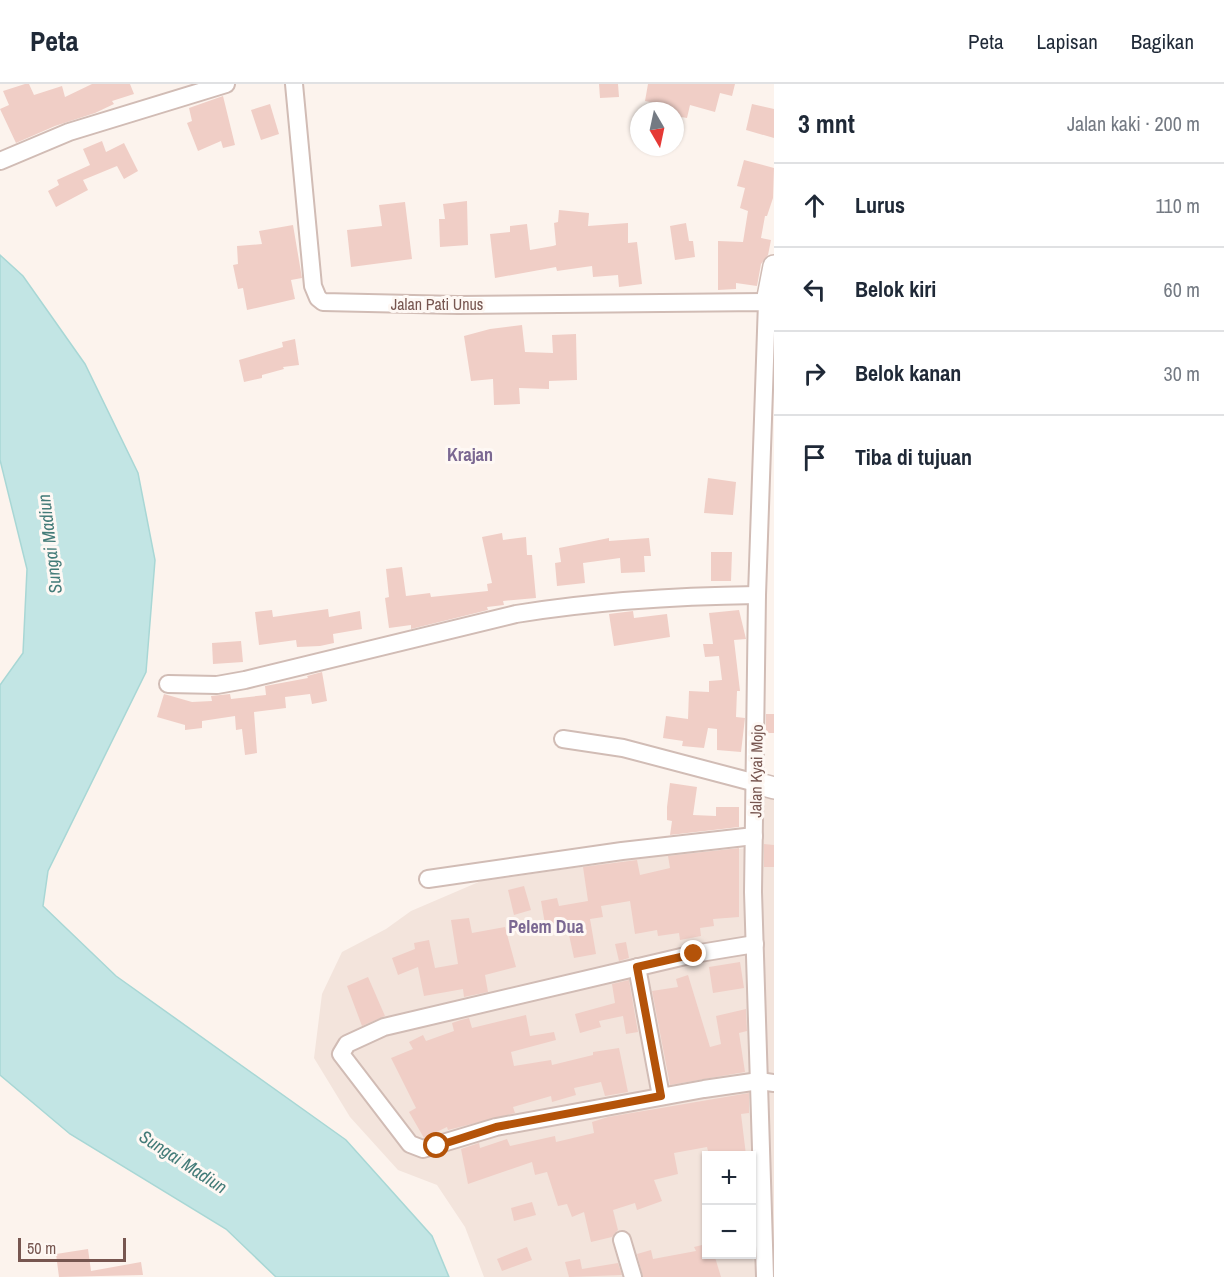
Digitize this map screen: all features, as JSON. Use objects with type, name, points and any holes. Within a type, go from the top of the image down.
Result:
[{"type":"street","points":[[0,161],[69,132],[226,84]]},
{"type":"street","name":"Jalan Pati Unus","points":[[294,84],[313,286],[318,298],[323,302],[458,305],[770,302]]},
{"type":"street","name":"Jalan Kyai Mojo","points":[[765,1277],[766,1082],[754,944],[754,836],[765,785],[766,645],[758,595],[770,302],[774,266]]},
{"type":"street","points":[[168,684],[217,685],[245,680],[516,614],[560,607],[605,601],[758,595]]},
{"type":"street","points":[[563,739],[623,748],[765,785]]},
{"type":"street","points":[[428,879],[622,851],[754,836]]},
{"type":"street","points":[[754,944],[637,967],[384,1027],[347,1044],[341,1054],[400,1133],[410,1144],[423,1149],[496,1127],[661,1096],[766,1082]]},
{"type":"street","points":[[637,967],[661,1096]]},
{"type":"street","points":[[622,1240],[633,1277]]},
{"type":"shaded area","points":[[748,787],[774,795],[774,1277],[484,1277],[465,1227],[437,1185],[398,1170],[350,1117],[314,1058],[322,994],[342,952],[386,929],[411,911],[481,881],[657,856],[747,848]]},
{"type":"water","name":"Sungai Madiun","points":[[0,255],[23,276],[85,364],[138,473],[155,560],[146,672],[48,871],[43,906],[116,976],[346,1140],[432,1236],[449,1277],[276,1277],[226,1229],[70,1134],[0,1075],[0,685],[23,653],[27,569],[0,460]]},
{"type":"building","points":[[29,84],[34,95],[62,86],[65,97],[92,84],[130,84],[134,94],[112,101],[114,104],[95,113],[55,126],[16,143],[0,109],[9,105],[3,91]]},
{"type":"building","points":[[599,84],[618,84],[619,97],[600,98]]},
{"type":"building","points":[[648,84],[735,84],[732,96],[720,93],[715,112],[690,105],[687,118],[684,118],[684,102],[645,101]]},
{"type":"building","points":[[223,96],[235,145],[223,148],[221,141],[198,151],[187,123],[192,121],[189,108]]},
{"type":"building","points":[[270,104],[279,134],[261,140],[251,110]]},
{"type":"building","points":[[752,104],[774,109],[774,138],[746,130]]},
{"type":"building","points":[[102,141],[106,152],[124,143],[138,171],[124,179],[117,166],[83,180],[88,190],[56,207],[48,191],[59,185],[57,180],[90,165],[83,149]]},
{"type":"building","points":[[744,160],[774,168],[773,198],[767,216],[765,216],[761,238],[771,240],[768,255],[761,264],[757,286],[736,283],[736,289],[718,290],[718,241],[743,242],[748,211],[740,208],[745,188],[737,186]]},
{"type":"building","points":[[467,201],[468,245],[440,247],[439,219],[445,219],[443,204]]},
{"type":"building","points":[[405,202],[412,259],[351,267],[347,230],[382,226],[379,205]]},
{"type":"building","points":[[559,210],[589,213],[588,226],[628,223],[628,243],[637,242],[642,284],[619,287],[618,275],[593,277],[592,266],[557,271],[556,267],[495,278],[490,234],[510,232],[510,226],[527,224],[530,250],[556,245],[554,223],[558,222]]},
{"type":"building","points":[[686,223],[689,241],[693,241],[695,257],[675,260],[670,226]]},
{"type":"building","points":[[293,225],[302,278],[291,280],[295,299],[247,310],[243,288],[238,289],[233,265],[238,264],[237,246],[262,244],[259,231]]},
{"type":"building","points":[[522,325],[525,352],[553,353],[552,335],[576,334],[577,380],[549,381],[549,389],[519,388],[520,404],[494,405],[493,379],[471,381],[464,336],[490,329]]},
{"type":"building","points":[[295,339],[299,365],[283,367],[284,369],[262,375],[262,378],[244,382],[239,360],[283,347],[282,342]]},
{"type":"building","points":[[708,478],[736,482],[733,515],[704,513]]},
{"type":"building","points":[[502,533],[503,540],[526,537],[527,555],[532,555],[536,598],[503,601],[504,605],[487,607],[488,610],[411,629],[411,625],[389,628],[385,598],[389,597],[386,569],[402,567],[406,596],[430,593],[431,597],[488,591],[487,584],[492,583],[482,537]]},
{"type":"building","points":[[609,538],[609,541],[649,538],[651,556],[644,556],[645,572],[621,573],[620,558],[583,563],[585,583],[557,586],[555,563],[561,562],[559,548]]},
{"type":"building","points":[[711,552],[732,552],[731,581],[711,581]]},
{"type":"building","points":[[328,609],[329,617],[360,611],[362,629],[333,634],[334,643],[320,646],[297,647],[296,640],[259,645],[255,612],[272,610],[273,617]]},
{"type":"building","points":[[739,610],[746,639],[734,640],[740,691],[737,691],[736,717],[745,718],[741,752],[717,750],[717,729],[708,728],[704,748],[682,746],[683,741],[663,738],[666,716],[688,719],[689,691],[709,692],[709,681],[722,680],[719,656],[705,657],[703,644],[713,644],[709,613]]},
{"type":"building","points":[[633,611],[634,618],[667,614],[670,637],[614,646],[609,614]]},
{"type":"building","points":[[241,641],[243,662],[213,664],[212,643]]},
{"type":"building","points":[[322,672],[327,701],[312,704],[310,694],[285,697],[286,708],[254,712],[257,753],[245,755],[242,729],[236,730],[235,716],[202,721],[202,728],[185,730],[185,725],[157,717],[164,694],[192,702],[212,701],[211,696],[230,694],[231,699],[266,695],[265,686],[308,678],[307,676]]},
{"type":"building","points":[[766,714],[774,714],[774,733],[766,733]]},
{"type":"building","points":[[670,783],[697,787],[693,815],[716,816],[716,807],[739,807],[739,827],[670,835],[672,821],[667,820],[667,807]]},
{"type":"building","points":[[764,844],[774,845],[774,867],[764,867]]},
{"type":"building","points":[[739,848],[739,917],[713,919],[714,926],[700,928],[701,936],[680,940],[679,933],[658,936],[657,930],[635,934],[630,901],[601,906],[603,917],[590,919],[596,954],[574,958],[566,921],[545,924],[541,901],[557,898],[559,906],[588,901],[583,867],[637,860],[640,875],[670,868],[668,856]]},
{"type":"building","points":[[524,886],[531,910],[514,915],[508,890]]},
{"type":"building","points":[[469,918],[472,933],[505,927],[516,967],[485,975],[488,992],[464,997],[463,989],[424,996],[418,967],[398,975],[392,958],[415,949],[414,943],[429,940],[435,968],[458,964],[451,920]]},
{"type":"building","points":[[626,942],[629,958],[619,961],[615,944]]},
{"type":"building","points":[[740,962],[744,988],[713,993],[709,967]]},
{"type":"building","points":[[688,975],[710,1047],[721,1044],[716,1016],[746,1009],[747,1031],[739,1033],[745,1072],[670,1085],[652,991],[678,987],[676,979]]},
{"type":"building","points":[[368,977],[385,1016],[362,1026],[347,986]]},
{"type":"building","points":[[629,980],[638,1032],[626,1034],[623,1016],[599,1021],[601,1027],[580,1033],[575,1014],[615,1003],[612,984]]},
{"type":"building","points":[[526,1015],[530,1036],[554,1032],[556,1040],[511,1052],[514,1066],[551,1060],[552,1065],[593,1055],[593,1052],[619,1048],[628,1092],[605,1096],[601,1082],[574,1088],[576,1095],[552,1102],[551,1096],[513,1107],[515,1113],[448,1130],[447,1127],[424,1138],[409,1112],[416,1108],[391,1058],[413,1049],[409,1042],[423,1035],[426,1041],[454,1031],[452,1023],[461,1020],[469,1018],[472,1028]]},
{"type":"building","points":[[749,1093],[749,1113],[741,1114],[746,1151],[708,1151],[707,1147],[674,1153],[678,1174],[654,1180],[662,1201],[637,1210],[635,1203],[613,1210],[618,1230],[612,1237],[591,1242],[584,1212],[572,1217],[567,1204],[558,1206],[547,1172],[535,1175],[532,1162],[468,1184],[461,1149],[479,1143],[480,1148],[507,1139],[510,1146],[555,1136],[556,1142],[594,1133],[592,1122],[608,1117]]},
{"type":"building","points":[[532,1202],[536,1215],[514,1221],[511,1208]]},
{"type":"building","points":[[702,1245],[702,1259],[716,1259],[721,1277],[643,1277],[637,1254],[651,1250],[653,1259],[696,1251],[694,1247]]},
{"type":"building","points":[[527,1247],[532,1260],[502,1271],[497,1259]]},
{"type":"building","points":[[88,1249],[91,1271],[141,1262],[143,1275],[59,1277],[56,1254]]},
{"type":"building","points":[[580,1259],[582,1269],[618,1263],[622,1275],[569,1277],[565,1262]]},
{"type":"district","name":"Krajan","points":[[470,455]]},
{"type":"district","name":"Pelem Dua","points":[[546,927]]},
{"type":"route","points":[[437,1146],[496,1127],[661,1096],[637,967],[694,954]]}]
